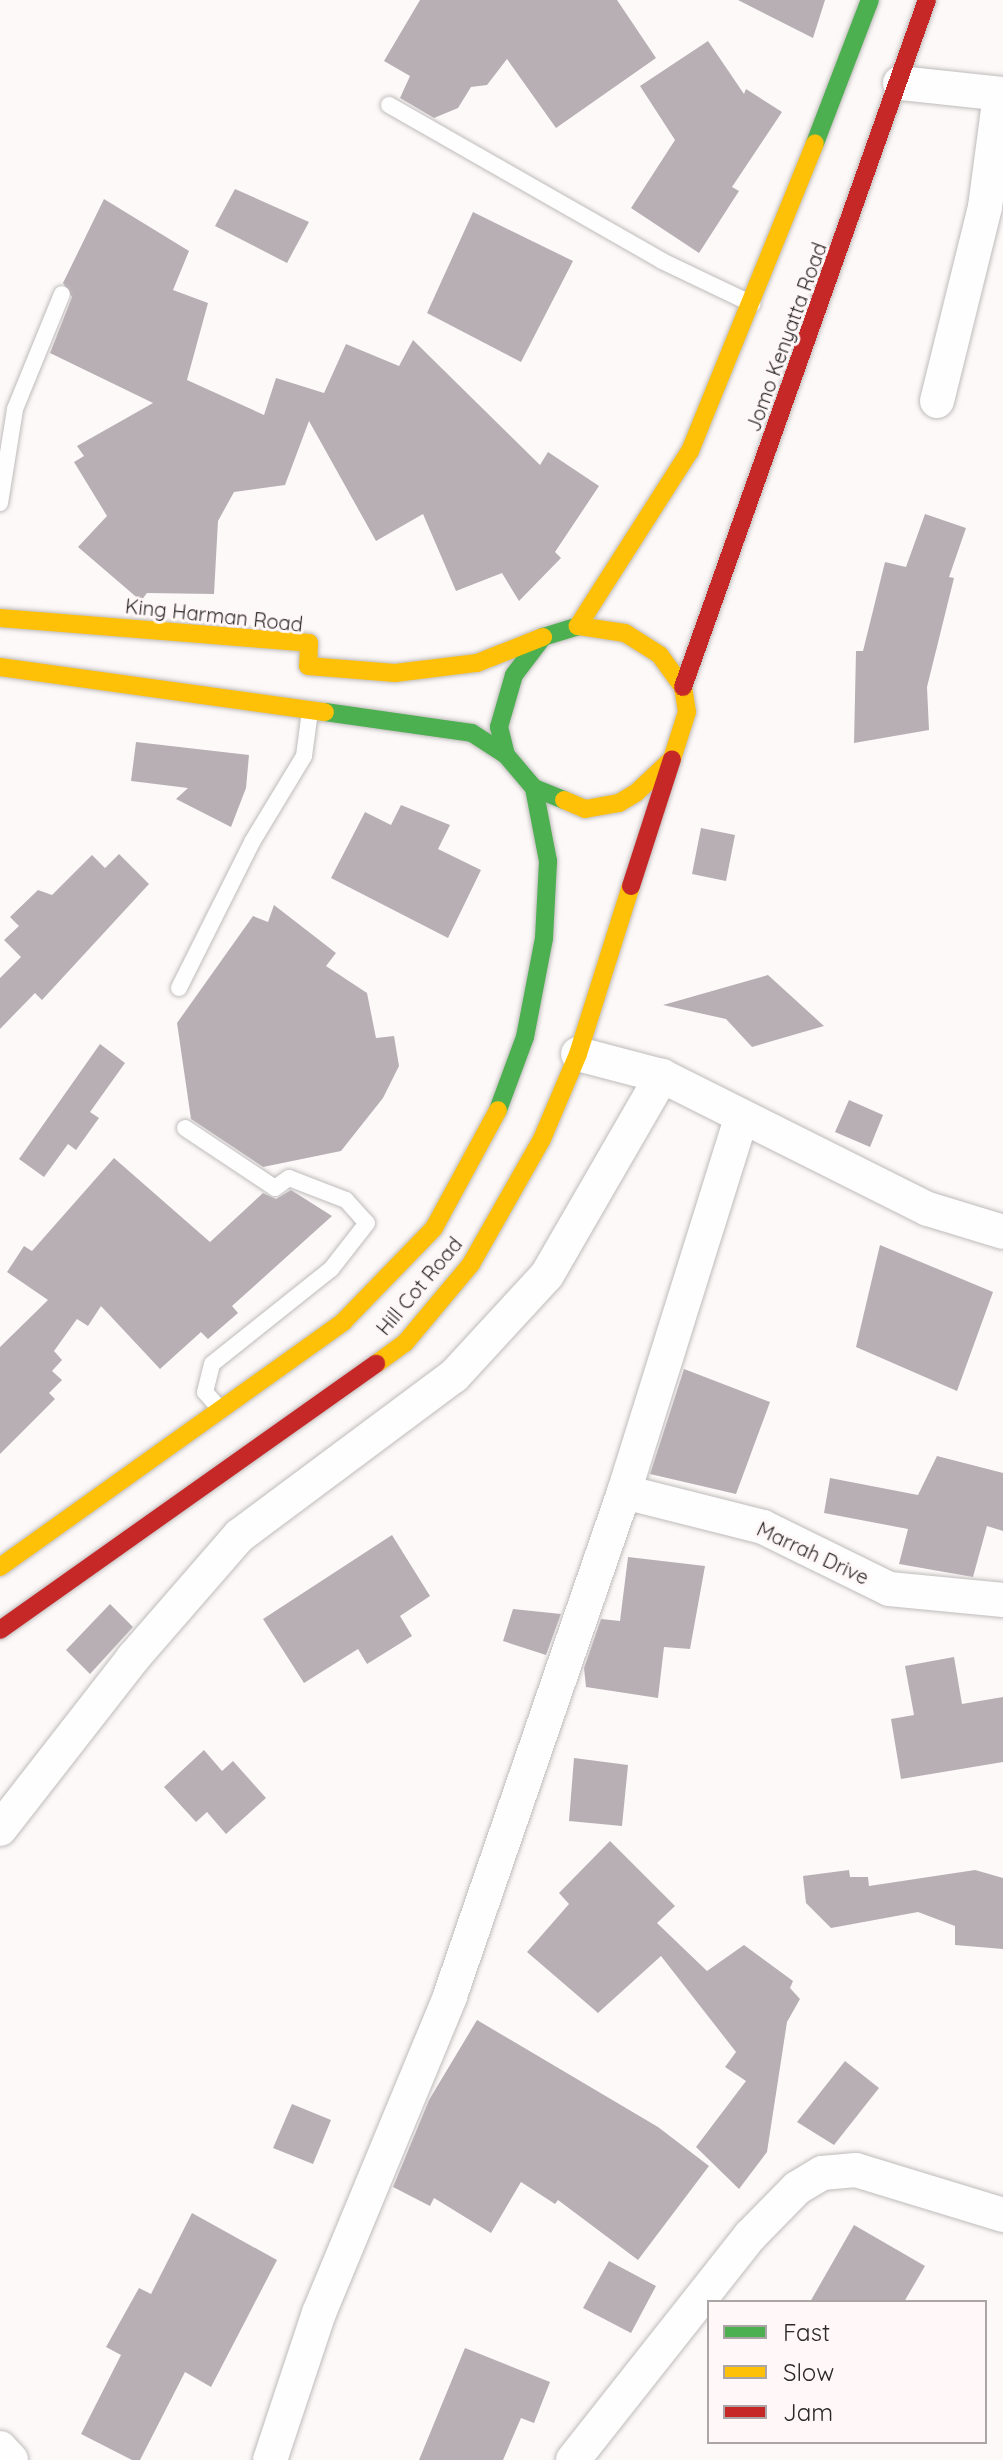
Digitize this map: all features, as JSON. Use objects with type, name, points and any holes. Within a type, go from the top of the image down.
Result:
[{"type":"main road","name":"Jomo Kenyatta Road","points":[[578,626],[690,451],[754,305],[870,0]]},
{"type":"main road","name":"Jomo Kenyatta Road","points":[[683,687],[927,0]]},
{"type":"main road","name":"King Harman Road","points":[[0,618],[309,643],[309,688]]},
{"type":"main road","points":[[0,667],[309,688],[472,733],[506,755],[534,788],[585,809],[619,803],[672,759],[687,712],[683,687],[660,655],[625,633],[578,626],[477,663],[309,688]]},
{"type":"main road","points":[[506,755],[502,706],[514,675],[543,637]]},
{"type":"main road","name":"Hill Cot Road","points":[[0,1630],[405,1343],[471,1264],[542,1139],[578,1054],[672,759]]},
{"type":"main road","name":"Hill Cot Road","points":[[0,1567],[223,1412],[343,1322],[434,1228],[490,1132],[525,1037],[544,938],[548,861],[534,788]]},
{"type":"street","points":[[900,83],[1002,94],[970,280],[937,401]]},
{"type":"street","points":[[578,1054],[662,1076],[741,1119],[928,1209],[1003,1232]]},
{"type":"street","points":[[0,1829],[133,1658],[239,1536],[454,1376],[547,1275],[662,1076]]},
{"type":"street","points":[[270,2460],[319,2313],[450,1996],[563,1659],[624,1492],[741,1119]]},
{"type":"street","name":"Marrah Drive","points":[[624,1492],[763,1527],[889,1589],[1003,1600]]},
{"type":"street","points":[[573,2460],[750,2236],[797,2188],[822,2173],[856,2170],[1003,2215]]},
{"type":"street","points":[[0,2448],[11,2460]]},
{"type":"lane","points":[[389,105],[662,261],[754,305]]},
{"type":"lane","points":[[0,503],[15,409],[62,294]]},
{"type":"lane","points":[[179,988],[252,842],[304,756],[309,688]]},
{"type":"lane","points":[[185,1128],[275,1188],[289,1178],[346,1200],[367,1223],[331,1269],[212,1364],[205,1392],[223,1412]]},
{"type":"building","points":[[420,0],[617,0],[656,58],[556,128],[507,59],[487,85],[471,87],[458,108],[434,118],[400,98],[410,76],[384,61]]},
{"type":"building","points":[[738,0],[825,0],[813,38]]},
{"type":"building","points":[[708,41],[744,94],[746,89],[782,112],[732,187],[739,191],[699,253],[631,208],[675,140],[640,86]]},
{"type":"building","points":[[235,189],[309,222],[287,263],[215,226]]},
{"type":"building","points":[[104,199],[189,251],[173,290],[208,303],[187,380],[264,415],[276,378],[324,393],[346,344],[399,366],[413,340],[540,465],[548,452],[599,486],[555,552],[561,558],[519,601],[502,573],[456,591],[423,514],[376,541],[309,421],[285,485],[234,492],[218,521],[214,594],[147,593],[141,601],[78,547],[107,516],[74,462],[84,456],[77,446],[153,403],[50,353],[72,297],[63,283]]},
{"type":"building","points":[[473,212],[573,261],[521,362],[427,313]]},
{"type":"building","points":[[925,514],[966,528],[949,577],[954,578],[927,687],[929,730],[854,743],[856,651],[863,651],[885,562],[906,567]]},
{"type":"building","points":[[136,742],[249,755],[246,788],[231,827],[176,799],[188,788],[131,781]]},
{"type":"building","points":[[401,805],[450,825],[438,849],[481,870],[448,938],[331,878],[365,812],[391,825]]},
{"type":"building","points":[[701,828],[735,835],[726,881],[692,874]]},
{"type":"building","points":[[119,854],[149,884],[42,1000],[35,993],[0,1029],[0,978],[21,957],[4,940],[19,926],[10,917],[38,890],[52,895],[92,855],[105,868]]},
{"type":"building","points":[[274,905],[336,953],[326,966],[367,993],[376,1038],[394,1036],[399,1066],[383,1098],[341,1151],[263,1167],[191,1119],[177,1023],[253,916],[268,922]]},
{"type":"building","points":[[768,975],[824,1026],[752,1047],[726,1019],[663,1005]]},
{"type":"building","points":[[100,1044],[125,1063],[90,1112],[99,1118],[76,1150],[68,1144],[44,1177],[19,1159]]},
{"type":"building","points":[[849,1100],[883,1115],[870,1147],[835,1132]]},
{"type":"building","points":[[114,1158],[210,1242],[263,1193],[276,1199],[291,1190],[332,1216],[232,1306],[238,1313],[208,1339],[201,1332],[160,1369],[101,1306],[88,1326],[77,1319],[54,1351],[62,1360],[52,1371],[62,1380],[49,1393],[55,1399],[0,1454],[0,1347],[48,1300],[7,1272],[24,1246],[32,1251]]},
{"type":"building","points":[[880,1245],[993,1292],[957,1391],[856,1347]]},
{"type":"building","points":[[684,1369],[770,1402],[736,1494],[650,1474]]},
{"type":"building","points":[[937,1456],[1003,1473],[1003,1531],[987,1526],[973,1577],[899,1564],[908,1529],[824,1513],[830,1478],[918,1495]]},
{"type":"building","points":[[392,1535],[430,1596],[400,1616],[412,1636],[367,1664],[358,1649],[304,1683],[263,1619]]},
{"type":"building","points":[[628,1557],[705,1566],[690,1649],[664,1647],[658,1698],[586,1687],[584,1668],[601,1619],[620,1621]]},
{"type":"building","points":[[110,1604],[133,1627],[90,1674],[66,1650]]},
{"type":"building","points":[[513,1609],[561,1614],[546,1655],[503,1641]]},
{"type":"building","points":[[954,1657],[962,1704],[1003,1697],[1003,1762],[901,1779],[891,1719],[914,1715],[905,1666]]},
{"type":"building","points":[[204,1750],[222,1771],[233,1761],[266,1798],[226,1834],[207,1812],[196,1822],[164,1787]]},
{"type":"building","points":[[574,1758],[628,1765],[622,1826],[569,1821]]},
{"type":"building","points":[[610,1841],[675,1906],[657,1923],[707,1971],[744,1945],[793,1981],[790,1988],[800,1999],[787,2022],[767,2152],[739,2189],[696,2147],[746,2081],[725,2067],[736,2052],[661,1956],[598,2013],[527,1952],[569,1904],[559,1893]]},
{"type":"building","points":[[849,1870],[850,1877],[868,1877],[869,1886],[975,1870],[1003,1878],[1003,1949],[955,1945],[955,1926],[918,1912],[831,1928],[806,1903],[803,1876]]},
{"type":"building","points":[[477,2020],[658,2127],[709,2166],[638,2260],[558,2200],[555,2204],[521,2182],[491,2233],[434,2198],[430,2206],[393,2187],[429,2100]]},
{"type":"building","points":[[845,2061],[879,2088],[834,2145],[797,2122]]},
{"type":"building","points":[[292,2104],[331,2120],[313,2164],[273,2148]]},
{"type":"building","points":[[192,2213],[277,2260],[211,2387],[185,2372],[140,2460],[132,2460],[81,2434],[121,2355],[106,2347],[139,2288],[151,2294]]},
{"type":"building","points":[[854,2225],[925,2266],[905,2300],[811,2300]]},
{"type":"building","points":[[609,2261],[656,2286],[631,2333],[583,2308]]},
{"type":"building","points":[[465,2348],[550,2382],[534,2423],[521,2418],[503,2460],[419,2460]]},
{"type":"traffic: fast","points":[[815,143],[870,0]]},
{"type":"traffic: fast","points":[[564,800],[534,788],[506,755],[499,727],[514,675],[543,637],[578,626]]},
{"type":"traffic: fast","points":[[325,712],[472,733],[506,755]]},
{"type":"traffic: fast","points":[[498,1110],[525,1037],[544,938],[548,861],[534,788]]},
{"type":"traffic: slow","points":[[578,626],[690,451],[815,143]]},
{"type":"traffic: slow","points":[[0,618],[309,643],[308,666],[395,673],[477,663],[543,637]]},
{"type":"traffic: slow","points":[[564,800],[585,809],[619,803],[637,792],[672,759],[687,712],[683,687],[660,655],[625,633],[578,626]]},
{"type":"traffic: slow","points":[[0,667],[325,712]]},
{"type":"traffic: slow","points":[[376,1364],[405,1343],[471,1264],[542,1139],[578,1054],[631,886]]},
{"type":"traffic: slow","points":[[0,1567],[343,1322],[434,1228],[498,1110]]},
{"type":"traffic: jam","points":[[683,687],[927,0]]},
{"type":"traffic: jam","points":[[631,886],[672,759]]},
{"type":"traffic: jam","points":[[0,1630],[376,1364]]}]
